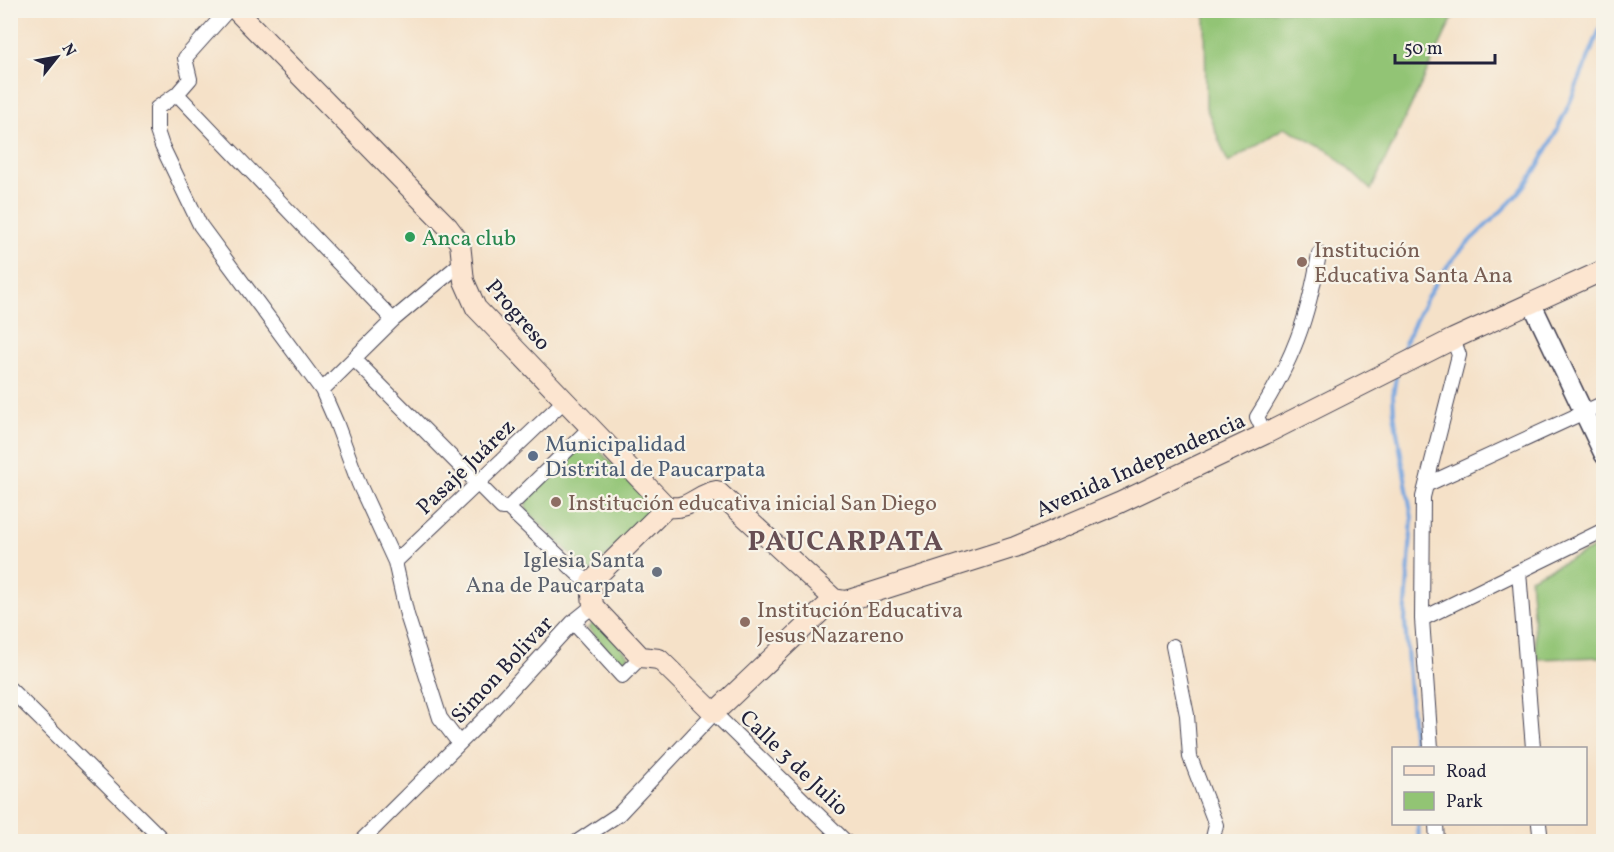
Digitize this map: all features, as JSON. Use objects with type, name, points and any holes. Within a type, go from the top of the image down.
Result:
[{"type":"main road","name":"Progreso","points":[[236,10],[448,227],[460,243],[460,264],[469,297],[476,308],[667,507]]},
{"type":"main road","name":"Avenida Independencia","points":[[834,599],[846,601],[1015,547],[1119,503],[1265,434],[1454,339],[1604,270]]},
{"type":"main road","points":[[717,491],[834,599],[714,713],[659,659],[642,657],[593,606],[591,582],[667,507],[690,506],[705,494],[717,491]]},
{"type":"street","points":[[228,10],[185,58],[190,79],[177,94],[157,108],[157,131],[171,168],[200,225],[322,390],[359,484],[395,562],[407,615],[440,718],[459,743]]},
{"type":"street","points":[[177,94],[393,320]]},
{"type":"street","points":[[1265,434],[1257,417],[1276,386],[1298,340],[1310,306],[1319,254]]},
{"type":"street","points":[[322,390],[355,360],[393,320],[460,264]]},
{"type":"street","points":[[1532,304],[1604,455]]},
{"type":"street","points":[[1431,747],[1422,619],[1423,497],[1459,355],[1454,339]]},
{"type":"street","points":[[355,360],[502,508],[508,508],[580,576],[591,582]]},
{"type":"street","name":"Pasaje Juárez","points":[[395,562],[564,401]]},
{"type":"street","points":[[1426,485],[1604,403]]},
{"type":"street","points":[[508,508],[590,428]]},
{"type":"street","points":[[1422,619],[1604,530]]},
{"type":"street","points":[[1519,572],[1533,747]]},
{"type":"street","name":"Simon Bolivar","points":[[360,842],[459,743],[573,622],[593,606]]},
{"type":"street","points":[[573,622],[622,676],[642,657]]},
{"type":"street","points":[[1173,646],[1187,715],[1190,757],[1216,825],[1212,842]]},
{"type":"street","points":[[10,689],[165,842]]},
{"type":"street","points":[[577,842],[619,814],[714,713]]},
{"type":"street","name":"Calle 3 de Julio","points":[[714,713],[846,842]]},
{"type":"street","points":[[1436,825],[1437,842]]},
{"type":"street","points":[[1539,825],[1540,842]]},
{"type":"green space","points":[[1205,11],[1456,11],[1371,190],[1329,151],[1285,127],[1228,163],[1206,107]]},
{"type":"green space","points":[[583,444],[594,445],[648,501],[649,514],[590,573],[526,510],[526,501]]},
{"type":"green space","points":[[1603,544],[1603,657],[1537,659],[1530,578]]},
{"type":"green space","points":[[596,620],[629,656],[620,665],[588,628]]},
{"type":"waterway","points":[[1399,357],[1418,315],[1441,275],[1460,251],[1517,195],[1544,156],[1563,118],[1604,19]]},
{"type":"waterway","points":[[1396,377],[1393,395],[1394,414],[1412,518],[1405,621],[1414,747]]},
{"type":"waterway","points":[[1418,825],[1419,842]]},
{"type":"place","name":"Anca club","points":[[410,237]]},
{"type":"place","name":"Institución Educativa Santa Ana","points":[[1302,262]]},
{"type":"place","name":"Municipalidad Distrital de Paucarpata","points":[[533,456]]},
{"type":"place","name":"Institución educativa inicial San Diego","points":[[556,502]]},
{"type":"place","name":"Iglesia Santa Ana de Paucarpata","points":[[657,572]]},
{"type":"place","name":"Institución Educativa Jesus Nazareno","points":[[745,622]]},
{"type":"district","name":"PAUCARPATA","points":[[846,540]]}]
